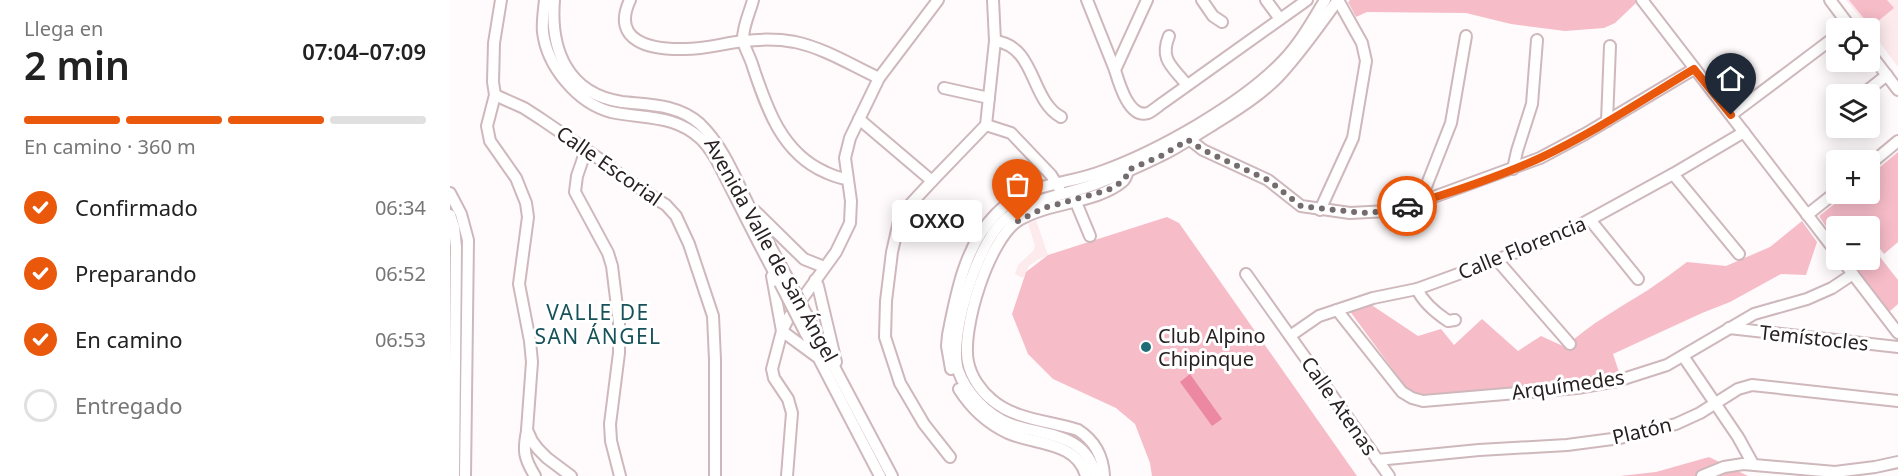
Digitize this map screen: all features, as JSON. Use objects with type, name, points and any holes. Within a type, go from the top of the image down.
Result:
[{"type":"street","points":[[501,0],[494,43],[495,95],[488,117],[490,141],[516,178],[526,203],[528,218],[519,284],[532,362],[524,448],[525,456],[535,476]]},
{"type":"street","name":"Avenida Valle de San Ángel","points":[[545,0],[543,32],[550,57],[562,77],[578,93],[599,107],[630,115],[675,122],[700,139],[722,170],[771,266],[784,281]]},
{"type":"street","name":"Avenida Valle de San Ángel","points":[[554,0],[553,16],[560,57],[575,78],[585,87],[604,97],[666,107],[692,118],[718,145],[808,329],[819,358],[880,476]]},
{"type":"street","points":[[630,0],[624,17],[624,26],[636,40],[650,46],[684,50],[768,39],[796,43],[879,78]]},
{"type":"street","points":[[753,0],[744,29],[743,41],[765,100],[786,143],[810,164],[839,178],[847,179]]},
{"type":"street","points":[[787,476],[792,413],[788,399],[774,378],[772,369],[782,331],[789,317],[843,241],[850,223],[851,201],[845,158],[850,138],[879,78],[938,0]]},
{"type":"street","points":[[950,457],[924,424],[900,382],[885,337],[886,301],[892,252],[900,217],[986,125],[995,41],[993,0]]},
{"type":"street","points":[[1087,0],[1124,96],[1131,106],[1141,113],[1148,113],[1307,0]]},
{"type":"street","points":[[1115,70],[1147,0]]},
{"type":"street","points":[[1202,0],[1213,16],[1222,22]]},
{"type":"street","points":[[1266,0],[1280,19]]},
{"type":"street","points":[[1642,0],[1826,239]]},
{"type":"street","points":[[1830,0],[1842,18]]},
{"type":"street","points":[[1086,476],[1083,465],[1072,454],[1007,432],[982,417],[969,405],[951,370],[947,346],[963,272],[981,233],[993,216],[1010,202],[1052,180],[1102,172],[1185,137],[1230,114],[1275,80],[1302,51],[1334,1],[1362,43],[1366,61],[1353,138],[1320,210]]},
{"type":"street","points":[[1169,36],[1164,54],[1187,85]]},
{"type":"street","points":[[1420,202],[1451,123],[1466,36]]},
{"type":"street","points":[[1514,169],[1517,151],[1532,104],[1538,40]]},
{"type":"street","points":[[995,41],[1011,46],[1019,53],[1028,65],[1048,106],[1061,117]]},
{"type":"street","points":[[1731,115],[1826,44]]},
{"type":"street","points":[[1607,121],[1610,46]]},
{"type":"street","points":[[1880,66],[1898,90]]},
{"type":"street","points":[[1185,137],[1203,150],[1268,180],[1301,206],[1320,210],[1373,213],[1420,202],[1514,169],[1564,146],[1694,69]]},
{"type":"street","points":[[1876,84],[1887,75]]},
{"type":"street","points":[[944,88],[988,98]]},
{"type":"street","name":"Calle Escorial","points":[[495,95],[524,108],[601,160],[627,181],[671,209],[676,216],[689,244],[713,316],[715,476]]},
{"type":"street","points":[[860,120],[932,181]]},
{"type":"street","points":[[986,125],[1011,133],[1052,180],[1060,194]]},
{"type":"street","name":"Calle Florencia","points":[[1290,336],[1319,316],[1373,298],[1417,289],[1497,260],[1591,221],[1744,132]]},
{"type":"street","points":[[1096,476],[1090,457],[1072,442],[1008,423],[987,411],[973,397],[964,384],[956,361],[965,299],[972,275],[985,247],[1002,222],[1014,212],[1049,197],[1096,184],[1161,156],[1185,137]]},
{"type":"street","points":[[1880,156],[1898,141]]},
{"type":"street","points":[[585,150],[575,192],[608,253],[618,312],[619,353],[610,424],[611,441],[620,476]]},
{"type":"street","points":[[1104,476],[1100,454],[1088,437],[1078,430],[1025,417],[1004,409],[992,400],[979,386],[968,362],[967,345],[972,313],[983,279],[1002,238],[1014,225],[1044,208],[1108,190],[1125,180],[1128,170]]},
{"type":"street","points":[[1673,174],[1739,254]]},
{"type":"street","points":[[1049,197],[1052,180]]},
{"type":"street","points":[[450,193],[461,214],[468,240],[465,476]]},
{"type":"street","points":[[1075,200],[1090,236]]},
{"type":"street","points":[[1807,215],[1826,200]]},
{"type":"street","points":[[750,207],[804,259],[824,267]]},
{"type":"street","points":[[450,215],[456,247],[454,476]]},
{"type":"street","points":[[1591,221],[1638,279]]},
{"type":"street","points":[[1497,260],[1570,344]]},
{"type":"street","points":[[771,266],[782,331],[819,358]]},
{"type":"street","points":[[1850,270],[1898,333]]},
{"type":"street","name":"Calle Atenas","points":[[1246,274],[1389,476]]},
{"type":"street","name":"Arquímedes","points":[[1337,310],[1402,392],[1423,401],[1599,385],[1644,374],[1683,357],[1754,314],[1821,293],[1853,274]]},
{"type":"street","points":[[815,280],[839,374]]},
{"type":"street","points":[[1417,289],[1439,315],[1448,321],[1455,320]]},
{"type":"street","name":"Temístocles","points":[[1730,328],[1898,347]]},
{"type":"street","name":"Avenida Valle de San Ángel","points":[[808,329],[839,374],[892,476]]},
{"type":"street","points":[[1683,357],[1738,437],[1753,464]]},
{"type":"street","name":"Platón","points":[[1377,460],[1489,449],[1567,445],[1620,438],[1676,424],[1700,413],[1738,389],[1752,385],[1898,402]]},
{"type":"street","points":[[527,430],[537,449],[571,476]]},
{"type":"street","points":[[1702,476],[1732,465],[1753,464],[1835,472],[1898,462]]},
{"type":"shaded area","points":[[1350,0],[1636,0],[1637,2],[1615,23],[1604,28],[1565,31],[1511,24],[1466,13],[1367,12],[1356,17],[1348,2]]},
{"type":"shaded area","points":[[1846,0],[1898,0],[1898,67],[1880,43],[1880,18],[1861,18]]},
{"type":"shaded area","points":[[1849,0],[1887,0],[1894,8],[1880,20],[1864,18]]},
{"type":"shaded area","points":[[1898,152],[1898,242],[1884,254],[1880,249],[1880,216],[1826,216],[1826,227],[1819,216],[1834,204],[1880,204],[1880,167]]},
{"type":"shaded area","name":"Club Alpino Chipinque","points":[[1167,217],[1179,223],[1357,476],[1152,476],[1150,463],[1135,424],[1116,408],[1053,379],[1028,354],[1012,314],[1026,272],[1048,255]]},
{"type":"shaded area","points":[[1036,220],[1048,255],[1029,266],[1023,278],[1015,274],[1018,265],[1033,251],[1035,246],[1028,223]]},
{"type":"shaded area","points":[[1802,221],[1817,242],[1806,275],[1781,274],[1730,302],[1613,354],[1619,372],[1597,379],[1413,397],[1349,310],[1370,304],[1418,336],[1441,329],[1454,345],[1482,319],[1518,351],[1541,336],[1565,347],[1687,262],[1726,266],[1770,247]]},
{"type":"shaded area","points":[[1880,257],[1898,280],[1898,304],[1889,312],[1858,270],[1880,270]]},
{"type":"shaded area","points":[[1190,374],[1222,419],[1212,426],[1180,382]]},
{"type":"shaded area","points":[[1709,457],[1748,476],[1620,476],[1656,472]]},
{"type":"way so far","points":[[1018,221],[1044,208],[1058,206],[1108,190],[1125,180],[1128,170],[1161,156],[1188,140],[1203,150],[1268,180],[1301,206],[1320,210],[1362,213],[1388,211],[1407,206]]},
{"type":"place","name":"OXXO","points":[[1018,221]]},
{"type":"place","name":"Club Alpino Chipinque","points":[[1146,347]]},
{"type":"district","name":"VALLE DE SAN ÁNGEL","points":[[598,325]]},
{"type":"route","points":[[1407,206],[1540,158],[1694,69],[1731,115]]}]
